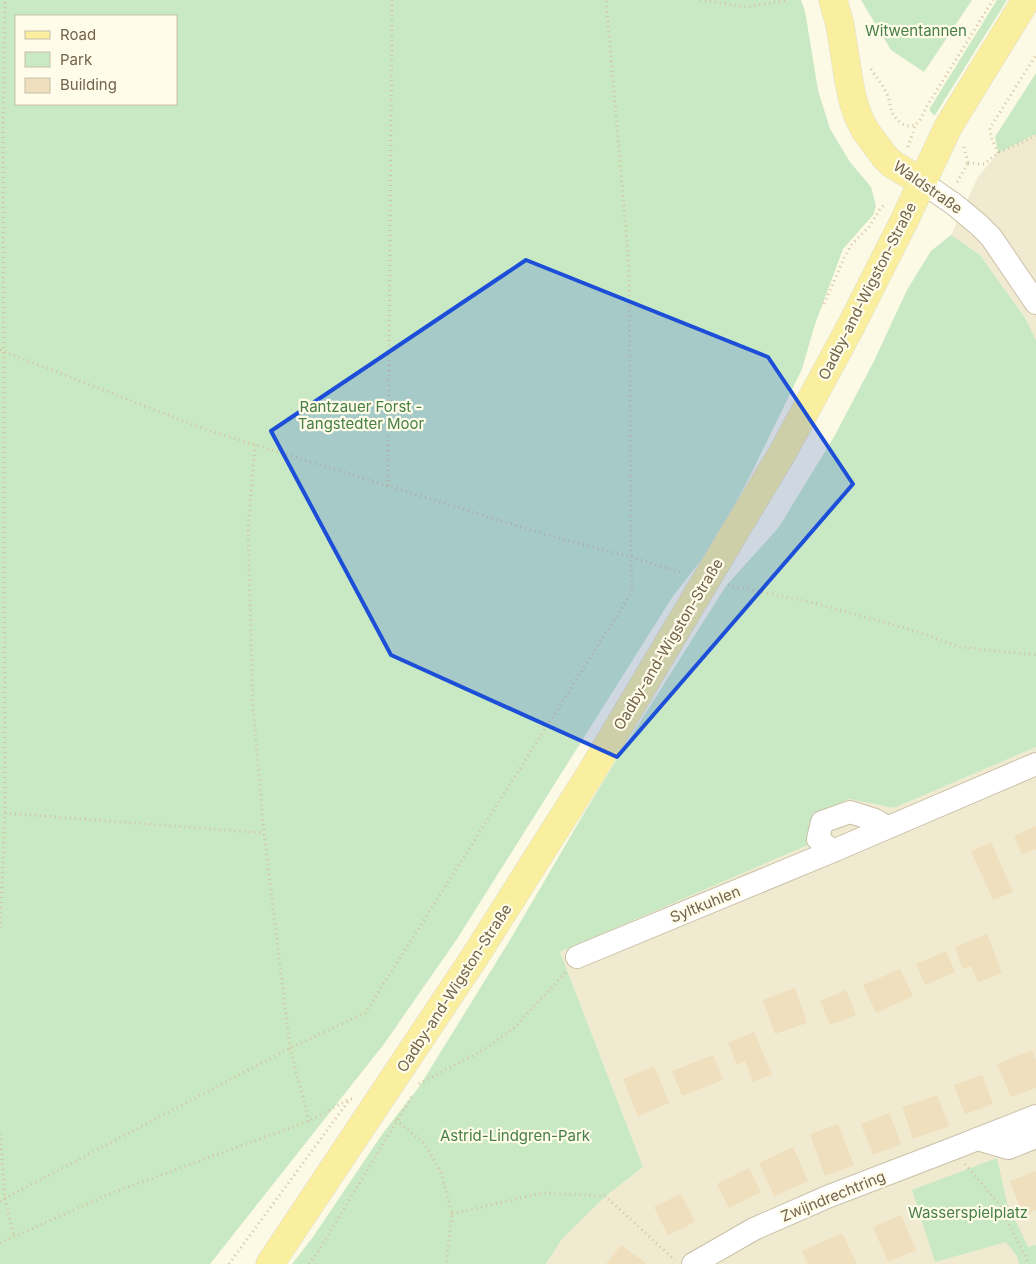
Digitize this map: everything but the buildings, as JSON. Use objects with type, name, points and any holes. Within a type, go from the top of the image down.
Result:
[{"type":"main road","name":"Waldstraße","points":[[833,0],[840,25],[853,101],[858,116],[865,130],[884,156],[900,169],[922,182]]},
{"type":"main road","name":"Oadby-and-Wigston-Straße","points":[[270,1264],[474,958],[715,582],[836,355],[948,127],[1026,0]]},
{"type":"street","name":"Waldstraße","points":[[922,182],[969,216],[991,237],[1036,303]]},
{"type":"street","name":"Syltkuhlen","points":[[577,957],[833,851],[1036,764]]},
{"type":"street","points":[[833,851],[818,839],[822,822],[850,812],[874,820],[887,827]]},
{"type":"street","name":"Zwijndrechtring","points":[[693,1264],[754,1229],[827,1197],[1036,1116]]},
{"type":"street","points":[[977,1139],[1008,1148],[1036,1137]]},
{"type":"path","points":[[0,928],[5,813],[2,351],[4,0]]},
{"type":"path","points":[[388,486],[392,0]]},
{"type":"path","points":[[0,1201],[290,1048],[365,1013],[632,592],[629,265],[606,0]]},
{"type":"path","points":[[700,0],[747,7],[787,0]]},
{"type":"path","points":[[869,65],[887,94],[890,110],[894,117],[905,126],[916,124],[993,0]]},
{"type":"path","points":[[998,153],[991,137],[990,128],[1036,55]]},
{"type":"path","points":[[968,164],[984,164],[998,153],[1036,136]]},
{"type":"path","points":[[824,304],[852,244],[869,227],[880,209]]},
{"type":"path","points":[[2,351],[207,430],[544,534],[715,582],[802,600],[869,618],[918,632],[960,647],[1036,655]]},
{"type":"path","points":[[255,445],[248,530],[252,707],[264,833],[290,1048],[309,1121]]},
{"type":"path","points":[[0,708],[4,709]]},
{"type":"path","points":[[5,813],[264,833]]},
{"type":"path","points":[[309,1264],[419,1084],[484,1050],[513,1029],[562,977],[577,957]]},
{"type":"path","points":[[0,1243],[110,1194],[309,1121],[350,1099],[229,1264]]},
{"type":"path","points":[[397,1121],[424,1143],[441,1172],[452,1214],[446,1264]]},
{"type":"path","points":[[0,1134],[5,1199],[14,1237]]},
{"type":"path","points":[[952,1149],[999,1204],[1028,1264]]},
{"type":"path","points":[[452,1214],[542,1193],[605,1196],[679,1264]]},
{"type":"highlighted area","points":[[526,260],[768,357],[853,484],[617,757],[391,655],[271,431]]},
{"type":"shaded area","points":[[1036,134],[1036,340],[1025,318],[980,255],[951,235],[978,177],[998,153]]},
{"type":"shaded area","points":[[1036,747],[1036,1264],[546,1264],[562,1239],[606,1196],[643,1167],[560,952],[808,845],[812,815],[849,799],[894,808]]},
{"type":"green space","name":"Rantzauer Forst - Tangstedter Moor","points":[[0,0],[801,0],[805,11],[818,90],[830,129],[850,162],[871,187],[876,206],[873,215],[843,249],[814,327],[802,369],[752,472],[713,545],[673,596],[457,939],[384,1044],[210,1264],[0,1264]]},
{"type":"green space","name":"Witwentannen","points":[[861,0],[972,0],[924,72],[891,50]]},
{"type":"green space","points":[[997,0],[1007,0],[934,115],[930,108]]},
{"type":"green space","points":[[1036,73],[1036,134],[998,153],[995,137]]},
{"type":"green space","name":"Astrid-Lindgren-Park","points":[[951,235],[980,255],[1025,318],[1036,340],[1036,747],[894,808],[849,799],[812,815],[808,845],[560,952],[643,1167],[606,1196],[562,1239],[546,1264],[292,1264],[313,1237],[383,1133],[419,1087],[510,940],[626,744],[726,586],[779,527],[835,435],[874,361],[907,290],[931,251]]},
{"type":"green space","name":"Wasserspielplatz","points":[[997,1158],[1007,1203],[1028,1247],[1036,1245],[1036,1264],[1019,1264],[1017,1256],[1006,1242],[935,1262],[912,1190]]}]
